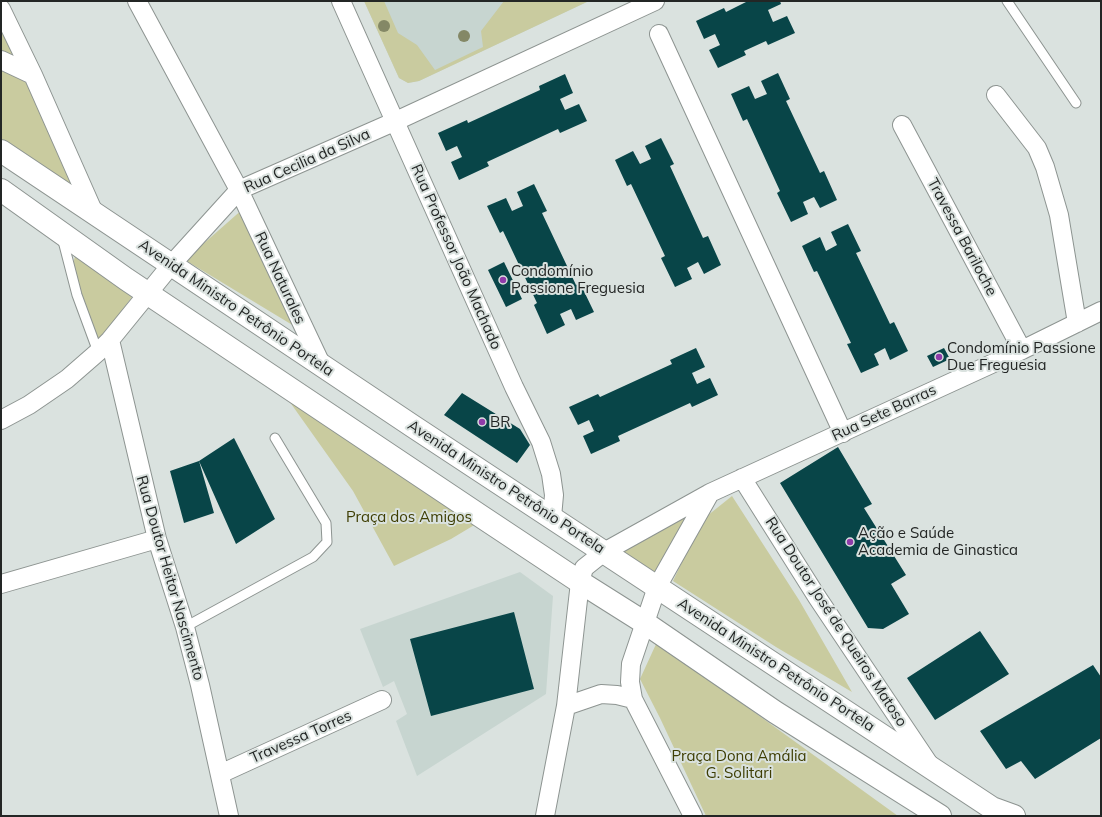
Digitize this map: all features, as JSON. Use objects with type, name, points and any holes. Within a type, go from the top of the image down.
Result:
[{"type":"main road","name":"Avenida Ministro Petrônio Portela","points":[[1,151],[322,366],[992,808],[1014,816]]},
{"type":"main road","points":[[1,190],[62,235],[148,294],[580,582],[645,623],[775,712],[940,816]]},
{"type":"street","name":"Rua Naturales","points":[[137,1],[239,190],[322,366]]},
{"type":"street","name":"Rua Professor João Machado","points":[[341,1],[514,387],[541,442],[551,474],[554,495],[552,517]]},
{"type":"street","name":"Rua Cecilia da Silva","points":[[1,420],[35,401],[68,379],[104,346],[171,265],[239,190],[396,121],[650,2]]},
{"type":"street","points":[[1,9],[33,75],[94,213]]},
{"type":"street","points":[[659,34],[843,433]]},
{"type":"street","points":[[1,60],[33,75]]},
{"type":"street","points":[[996,95],[1037,148],[1045,167],[1059,215],[1077,323]]},
{"type":"street","name":"Travessa Bariloche","points":[[902,125],[1022,350]]},
{"type":"street","name":"Rua Sete Barras","points":[[580,582],[584,568],[604,552],[710,493],[1022,350],[1101,311]]},
{"type":"street","name":"Rua Doutor Heitor Nascimento","points":[[104,346],[157,539],[185,626],[200,684],[229,816]]},
{"type":"street","name":"Rua Doutor José de Queiros Matoso","points":[[742,478],[817,597],[930,766]]},
{"type":"street","points":[[693,816],[633,699],[630,682],[631,664],[657,586],[710,493]]},
{"type":"street","points":[[1,584],[157,539]]},
{"type":"street","points":[[545,816],[566,706],[580,582]]},
{"type":"street","points":[[566,706],[602,694],[617,695],[633,699]]},
{"type":"street","name":"Travessa Torres","points":[[220,774],[382,700]]},
{"type":"lane","points":[[1006,1],[1076,103]]},
{"type":"lane","points":[[62,235],[77,295],[104,346]]},
{"type":"lane","points":[[185,626],[313,557],[327,542],[326,523],[275,438]]},
{"type":"shaded area","points":[[364,1],[589,1],[419,81],[408,83],[399,78]]},
{"type":"shaded area","points":[[520,572],[553,596],[546,694],[417,776],[396,721],[407,714],[394,681],[383,687],[360,629]]},
{"type":"green space","points":[[364,1],[384,1],[398,33],[417,45],[435,70],[483,47],[481,31],[504,1],[589,1],[419,81],[408,83],[399,78]]},
{"type":"green space","points":[[1,8],[94,213],[1,147]]},
{"type":"green space","points":[[244,208],[299,329],[185,260]]},
{"type":"green space","points":[[78,246],[138,289],[99,341],[72,267]]},
{"type":"green space","name":"Praça dos Amigos","points":[[282,391],[481,521],[451,539],[394,566],[353,491]]},
{"type":"green space","points":[[732,496],[799,600],[852,692],[776,647],[673,581],[702,520]]},
{"type":"green space","points":[[691,512],[653,577],[620,549]]},
{"type":"green space","name":"Praça Dona Amália G. Solitari","points":[[657,642],[898,816],[706,816],[640,679]]},
{"type":"building","points":[[748,1],[780,1],[781,4],[768,10],[773,22],[787,16],[795,33],[768,45],[766,41],[744,51],[746,55],[718,68],[709,50],[720,45],[715,34],[704,39],[696,21],[724,8],[726,12]]},
{"type":"building","points":[[778,73],[790,99],[786,101],[820,173],[824,171],[837,200],[820,208],[814,197],[803,202],[808,214],[791,222],[777,193],[780,191],[747,119],[743,121],[731,94],[749,86],[755,99],[767,94],[761,81]]},
{"type":"building","points":[[565,74],[573,93],[560,99],[565,110],[579,104],[587,121],[560,133],[558,129],[487,162],[489,166],[459,180],[451,162],[462,157],[457,146],[446,151],[438,133],[467,120],[468,123],[540,90],[539,86]]},
{"type":"building","points":[[661,138],[674,164],[670,166],[703,238],[708,236],[721,265],[704,274],[698,262],[687,268],[692,279],[675,287],[661,258],[665,256],[631,184],[627,186],[615,160],[633,151],[640,164],[651,159],[645,146]]},
{"type":"building","points":[[534,184],[547,211],[542,213],[576,285],[580,283],[594,312],[576,320],[571,309],[560,314],[565,325],[547,334],[534,305],[537,303],[503,231],[500,233],[487,206],[506,198],[512,211],[523,206],[517,192]]},
{"type":"building","points":[[848,224],[861,251],[856,253],[890,324],[894,322],[908,351],[890,360],[885,348],[874,354],[879,365],[861,373],[847,344],[851,343],[817,271],[814,272],[802,246],[820,237],[826,251],[837,245],[831,232]]},
{"type":"building","name":"Condomínio Passione Freguesia","points":[[504,262],[522,299],[506,307],[488,270]]},
{"type":"building","points":[[696,348],[705,367],[692,373],[697,384],[710,378],[718,395],[692,407],[690,403],[618,436],[620,441],[591,454],[583,436],[594,431],[589,420],[578,425],[569,407],[598,394],[600,397],[672,364],[670,360]]},
{"type":"building","name":"Condomínio Passione Due Freguesia","points":[[944,348],[950,359],[933,367],[927,356]]},
{"type":"building","name":"BR","points":[[462,393],[520,429],[530,445],[517,463],[444,415]]},
{"type":"building","points":[[234,438],[275,519],[236,544],[199,461]]},
{"type":"building","name":"Ação e Saúde Academia de Ginastica","points":[[838,447],[872,504],[864,508],[906,575],[891,584],[909,614],[883,629],[868,628],[780,483]]},
{"type":"building","points":[[199,461],[214,513],[184,523],[170,471]]},
{"type":"building","points":[[514,612],[534,689],[431,716],[410,639]]},
{"type":"building","points":[[980,631],[1009,674],[935,720],[907,678]]},
{"type":"building","points":[[1093,665],[1101,677],[1101,738],[1035,779],[1021,761],[1006,769],[980,731]]},
{"type":"place","name":"Condomínio Passione Freguesia","points":[[503,280]]},
{"type":"place","name":"Condomínio Passione Due Freguesia","points":[[939,357]]},
{"type":"place","name":"BR","points":[[482,422]]},
{"type":"place","name":"Ação e Saúde Academia de Ginastica","points":[[850,542]]}]
